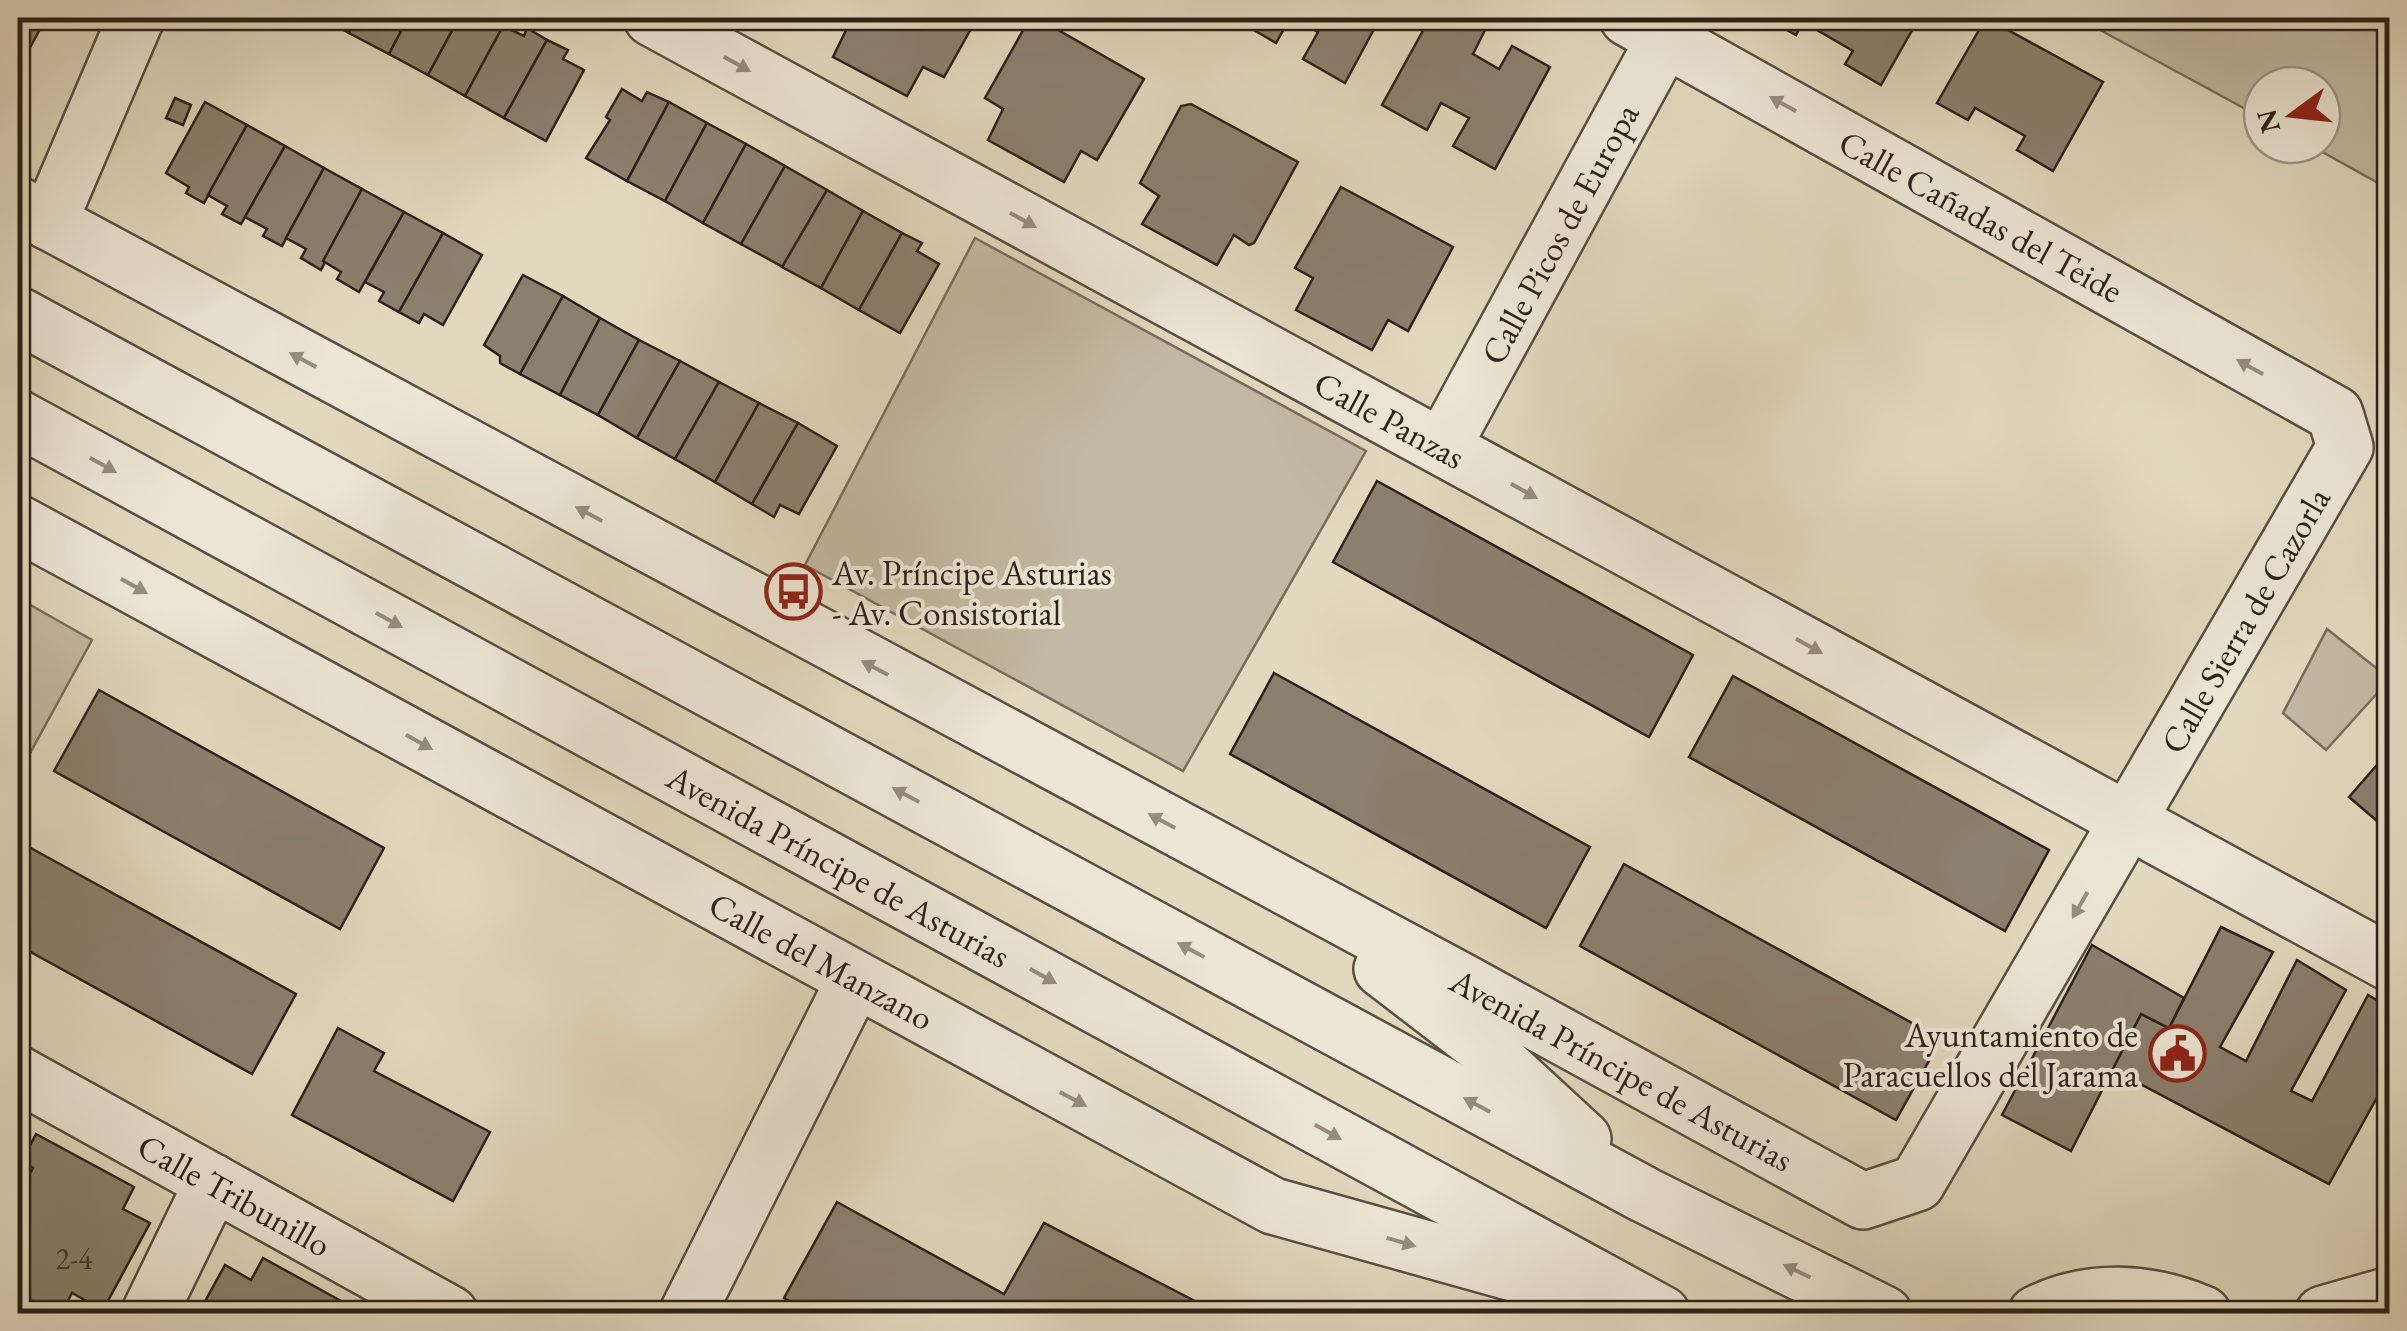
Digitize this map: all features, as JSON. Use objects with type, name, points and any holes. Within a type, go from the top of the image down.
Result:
[{"type":"street","points":[[33,214],[136,18]]},
{"type":"street","name":"Calle Panzas","points":[[652,18],[2129,821]]},
{"type":"street","name":"Calle Picos de Europa","points":[[1443,446],[1656,24]]},
{"type":"street","name":"Calle Cañadas del Teide","points":[[1656,24],[2334,414]]},
{"type":"street","name":"Avenida Príncipe de Asturias","points":[[33,214],[1863,1201]]},
{"type":"street","name":"Avenida Príncipe de Asturias","points":[[18,315],[1644,1195],[1884,1314]]},
{"type":"street","name":"Calle Sierra de Cazorla","points":[[1863,1201],[1917,1183],[2345,446],[2334,414]]},
{"type":"street","name":"Avenida Príncipe de Asturias","points":[[18,418],[1660,1314]]},
{"type":"street","name":"Calle del Manzano","points":[[18,523],[1273,1206],[1660,1314]]},
{"type":"street","points":[[2129,821],[2390,963]]},
{"type":"street","name":"Avenida Príncipe de Asturias","points":[[1221,852],[1284,902],[1408,987],[1481,1045],[1644,1195]]},
{"type":"street","points":[[688,1314],[854,980]]},
{"type":"street","name":"Calle Tribunillo","points":[[18,1074],[450,1314]]},
{"type":"street","points":[[148,1314],[213,1182]]},
{"type":"street","points":[[2036,1314],[2054,1304],[2118,1294],[2170,1300],[2203,1314]]},
{"type":"street","points":[[2323,1314],[2390,1294]]},
{"type":"shaded area","points":[[2078,18],[2389,18],[2389,189],[2342,163],[2342,65],[2242,65],[2242,107]]},
{"type":"shaded area","points":[[975,238],[1366,451],[1183,771],[805,565]]},
{"type":"shaded area","points":[[18,598],[92,640],[18,775]]},
{"type":"shaded area","points":[[2327,629],[2390,679],[2326,750],[2283,713]]},
{"type":"building","points":[[18,18],[46,18],[18,70]]},
{"type":"building","points":[[323,18],[357,18],[349,33]]},
{"type":"building","points":[[357,18],[408,18],[389,54],[349,33]]},
{"type":"building","points":[[408,18],[459,18],[428,75],[389,54]]},
{"type":"building","points":[[459,18],[508,18],[465,96],[428,75]]},
{"type":"building","points":[[837,18],[977,18],[944,77],[923,67],[907,96],[833,57],[849,24]]},
{"type":"building","points":[[1030,18],[1037,18],[1144,79],[1097,160],[1081,151],[1064,182],[988,140],[1003,109],[985,98]]},
{"type":"building","points":[[1233,18],[1290,18],[1276,43]]},
{"type":"building","points":[[1291,18],[1380,18],[1345,83],[1303,59],[1318,32]]},
{"type":"building","points":[[1430,18],[1466,18],[1486,28],[1473,54],[1499,69],[1512,46],[1550,67],[1495,169],[1453,146],[1469,118],[1441,103],[1427,130],[1382,105]]},
{"type":"building","points":[[1765,18],[1919,18],[1881,85],[1845,64],[1853,51],[1803,22],[1796,35]]},
{"type":"building","points":[[1986,18],[2103,82],[2053,171],[2017,150],[2025,136],[1975,108],[1968,120],[1937,103]]},
{"type":"building","points":[[503,26],[524,36],[527,28],[547,40],[504,118],[465,96]]},
{"type":"building","points":[[547,40],[568,50],[563,59],[584,70],[546,141],[504,118]]},
{"type":"building","points":[[622,89],[642,101],[647,92],[669,102],[627,181],[586,158],[610,120],[606,117]]},
{"type":"building","points":[[175,98],[191,105],[183,125],[166,118]]},
{"type":"building","points":[[205,102],[247,125],[204,203],[186,193],[189,187],[166,173]]},
{"type":"building","points":[[669,102],[707,123],[665,201],[627,181]]},
{"type":"building","points":[[1191,104],[1298,162],[1254,243],[1249,245],[1234,235],[1217,265],[1142,224],[1159,196],[1140,183],[1181,106]]},
{"type":"building","points":[[707,123],[746,144],[703,223],[665,201]]},
{"type":"building","points":[[247,125],[285,146],[241,224],[222,214],[227,206],[208,195]]},
{"type":"building","points":[[746,144],[785,166],[741,244],[703,223]]},
{"type":"building","points":[[285,146],[324,168],[282,246],[263,236],[267,229],[245,217]]},
{"type":"building","points":[[785,166],[827,190],[783,267],[741,244]]},
{"type":"building","points":[[324,168],[362,189],[321,270],[301,258],[306,249],[286,238]]},
{"type":"building","points":[[1341,187],[1453,247],[1408,331],[1388,320],[1372,350],[1296,310],[1313,278],[1295,268]]},
{"type":"building","points":[[362,189],[404,212],[359,292],[337,279],[341,272],[323,261]]},
{"type":"building","points":[[827,190],[863,211],[821,288],[782,267]]},
{"type":"building","points":[[863,211],[902,233],[859,310],[821,288]]},
{"type":"building","points":[[404,212],[443,233],[399,312],[379,301],[384,292],[365,282]]},
{"type":"building","points":[[443,233],[482,255],[443,325],[424,314],[419,323],[399,312]]},
{"type":"building","points":[[902,233],[922,243],[917,251],[939,264],[900,333],[859,310]]},
{"type":"building","points":[[523,275],[563,296],[520,374],[500,363],[500,356],[484,345]]},
{"type":"building","points":[[563,296],[600,318],[560,395],[520,374]]},
{"type":"building","points":[[600,318],[639,340],[598,415],[560,395]]},
{"type":"building","points":[[639,340],[680,361],[637,438],[598,415]]},
{"type":"building","points":[[680,361],[719,382],[675,459],[637,438]]},
{"type":"building","points":[[719,382],[759,403],[715,482],[675,459]]},
{"type":"building","points":[[759,403],[798,423],[752,504],[715,482]]},
{"type":"building","points":[[798,423],[837,446],[799,514],[780,505],[774,517],[752,504]]},
{"type":"building","points":[[1377,481],[1693,655],[1649,737],[1333,562]]},
{"type":"building","points":[[1274,673],[1590,847],[1546,928],[1230,754]]},
{"type":"building","points":[[1733,676],[2049,850],[2005,931],[1689,757]]},
{"type":"building","points":[[99,690],[384,848],[340,929],[54,771]]},
{"type":"building","points":[[2390,750],[2390,832],[2349,797]]},
{"type":"building","points":[[18,841],[296,994],[252,1074],[18,945]]},
{"type":"building","points":[[1624,864],[1941,1039],[1896,1120],[1580,946]]},
{"type":"building","name":"Ayuntamiento de Paracuellos del Jarama","points":[[2221,927],[2273,952],[2220,1047],[2246,1061],[2297,960],[2346,990],[2291,1091],[2312,1101],[2368,995],[2390,1008],[2390,1074],[2329,1184],[2112,1069],[2141,1014],[2169,1028]]},
{"type":"building","points":[[2092,945],[2184,998],[2169,1028],[2141,1014],[2071,1151],[2002,1115]]},
{"type":"building","points":[[338,1028],[384,1053],[374,1071],[490,1132],[453,1201],[292,1115]]},
{"type":"building","points":[[36,1134],[134,1187],[123,1209],[150,1223],[103,1310],[72,1293],[61,1314],[56,1314],[18,1293],[18,1183],[23,1186],[33,1168],[22,1161]]},
{"type":"building","points":[[837,1202],[1004,1294],[1044,1223],[1220,1314],[811,1314],[784,1298]]},
{"type":"building","points":[[263,1258],[360,1314],[198,1314],[225,1265],[251,1280]]},
{"type":"place","name":"Av. Príncipe Asturias - Av. Consistorial","points":[[793,592]]},
{"type":"place","name":"Ayuntamiento de Paracuellos del Jarama","points":[[2177,1054]]}]
